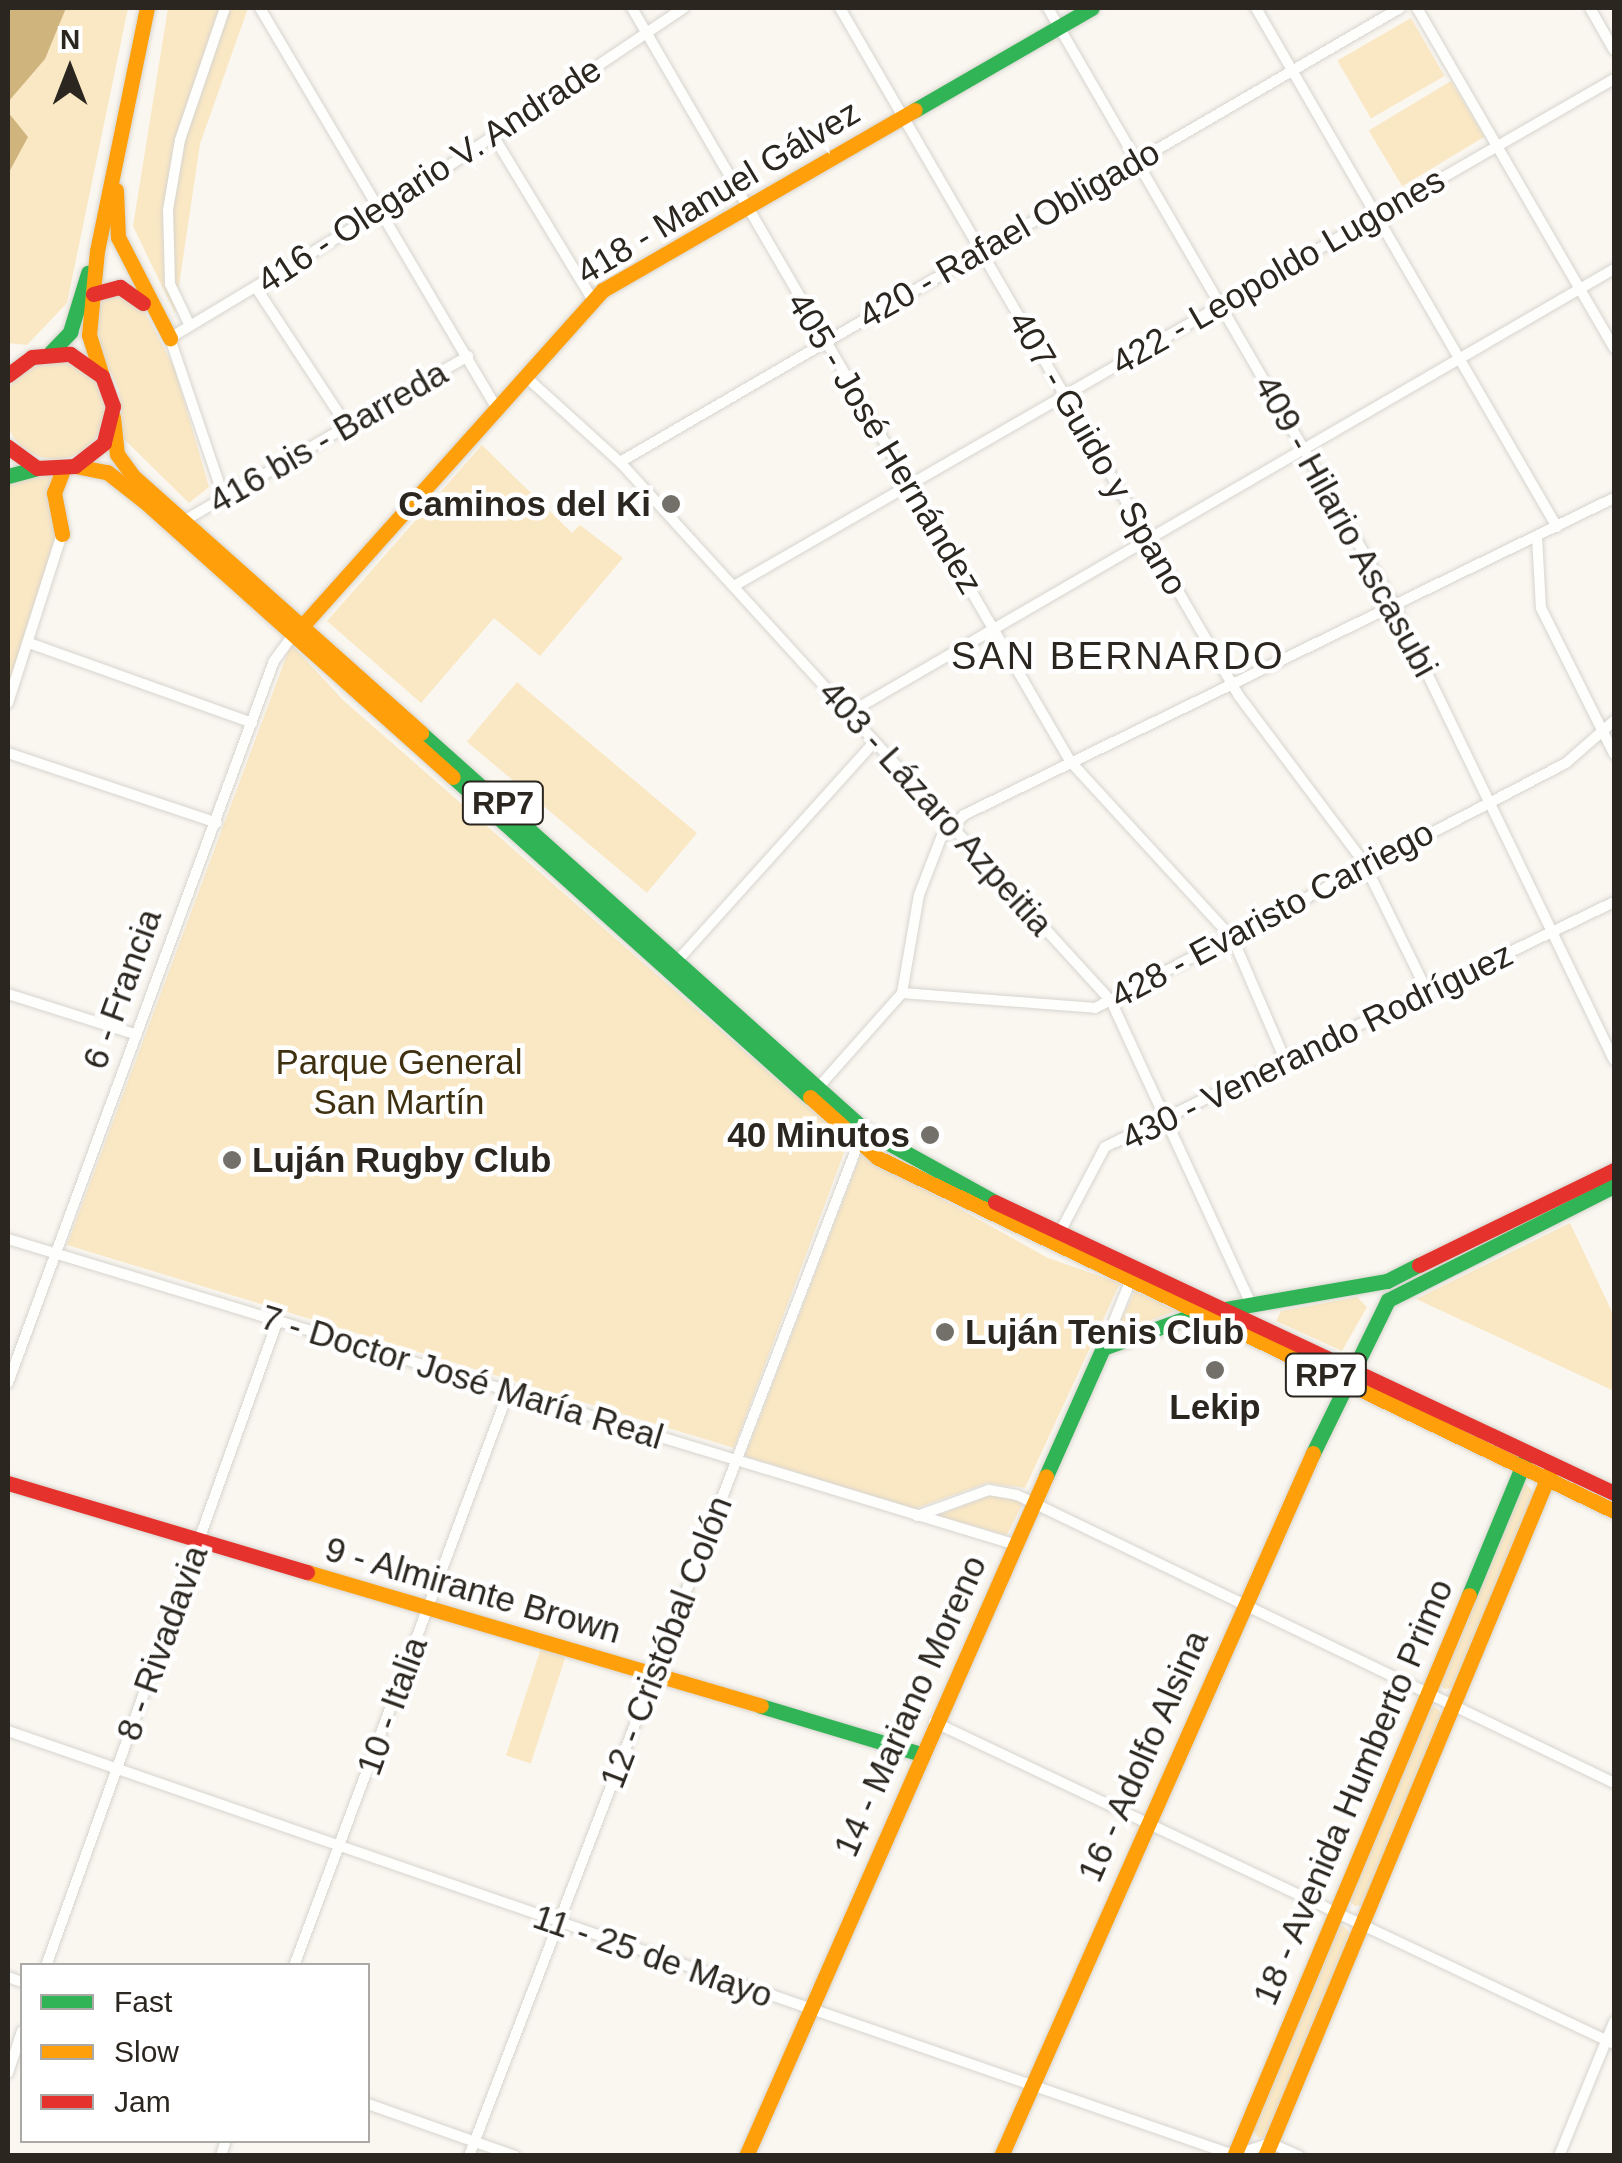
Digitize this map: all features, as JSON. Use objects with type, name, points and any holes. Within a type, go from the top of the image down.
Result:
[{"type":"main road","points":[[102,376],[90,345],[97,251],[147,8]]},
{"type":"main road","name":"418 - Manuel Gálvez","points":[[306,625],[592,299],[746,205],[1092,8]]},
{"type":"main road","points":[[120,141],[118,237],[148,306],[170,338]]},
{"type":"main road","points":[[8,354],[32,357],[51,352],[70,332],[97,251]]},
{"type":"main road","points":[[93,294],[120,288],[148,306]]},
{"type":"main road","points":[[51,352],[102,376]]},
{"type":"main road","points":[[8,375],[32,357]]},
{"type":"main road","name":"RP7","points":[[102,376],[121,462],[678,960],[814,1093]]},
{"type":"main road","points":[[62,534],[54,493],[69,468],[98,450],[113,418]]},
{"type":"main road","points":[[8,447],[38,468]]},
{"type":"main road","points":[[8,476],[38,468]]},
{"type":"main road","name":"RP7","points":[[38,468],[69,468],[114,477],[861,1136],[946,1196],[1341,1382],[1550,1471],[1614,1493]]},
{"type":"main road","name":"6 - Francia","points":[[292,636],[306,625]]},
{"type":"main road","name":"RP7","points":[[861,1136],[1349,1366],[1526,1460]]},
{"type":"main road","points":[[1103,1348],[1197,1314],[1355,1288],[1422,1267],[1614,1170]]},
{"type":"main road","points":[[1355,1288],[1373,1317],[1388,1300],[1614,1186]]},
{"type":"main road","name":"16 - Adolfo Alsina","points":[[1002,2156],[1145,1820],[1373,1317]]},
{"type":"main road","name":"14 - Mariano Moreno","points":[[746,2156],[934,1722],[1103,1348]]},
{"type":"main road","name":"18 - Avenida Humberto Primo","points":[[1234,2155],[1526,1460]]},
{"type":"main road","name":"RP7","points":[[1550,1471],[1614,1511]]},
{"type":"main road","name":"18 - Avenida Humberto Primo","points":[[1267,2149],[1550,1471]]},
{"type":"main road","name":"9 - Almirante Brown","points":[[8,1482],[921,1754]]},
{"type":"street","points":[[190,326],[170,284],[168,210],[180,140],[225,8]]},
{"type":"street","points":[[260,8],[386,208],[497,408]]},
{"type":"street","name":"405 - José Hernández","points":[[632,8],[1070,761],[1233,940],[1286,1062]]},
{"type":"street","name":"416 - Olegario V. Andrade","points":[[170,338],[386,208],[684,8]]},
{"type":"street","name":"407 - Guido y Spano","points":[[840,8],[1231,683],[1363,861],[1428,993]]},
{"type":"street","name":"409 - Hilario Ascasubi","points":[[1048,8],[1394,605],[1491,798],[1614,1060]]},
{"type":"street","points":[[1256,8],[1556,527]]},
{"type":"street","name":"420 - Rafael Obligado","points":[[620,462],[1400,8]]},
{"type":"street","points":[[1416,8],[1614,348]]},
{"type":"street","points":[[1590,8],[1614,50]]},
{"type":"street","name":"422 - Leopoldo Lugones","points":[[734,586],[1614,79]]},
{"type":"street","points":[[494,137],[592,299]]},
{"type":"street","points":[[849,713],[1304,445],[1614,270]]},
{"type":"street","points":[[257,289],[347,426]]},
{"type":"street","points":[[170,338],[223,496]]},
{"type":"street","name":"416 bis - Barreda","points":[[187,519],[468,356]]},
{"type":"street","name":"403 - Lázaro Azpeitia","points":[[525,376],[620,462],[1111,1001],[1170,1118],[1252,1306]]},
{"type":"street","points":[[814,1093],[902,993],[913,914],[951,826],[1070,761],[1608,505],[1614,498]]},
{"type":"street","points":[[8,703],[62,534]]},
{"type":"street","points":[[1537,537],[1540,608],[1614,754]]},
{"type":"street","name":"6 - Francia","points":[[8,1383],[274,660],[292,636]]},
{"type":"street","points":[[29,643],[252,724]]},
{"type":"street","name":"428 - Evaristo Carriego","points":[[902,993],[1085,1010],[1111,1001],[1233,940],[1363,861],[1574,758],[1614,721]]},
{"type":"street","points":[[678,960],[874,742]]},
{"type":"street","points":[[8,754],[217,822]]},
{"type":"street","name":"430 - Venerando Rodríguez","points":[[1060,1232],[1105,1148],[1614,902]]},
{"type":"street","points":[[8,994],[137,1035]]},
{"type":"street","name":"12 - Cristóbal Colón","points":[[468,2156],[861,1136]]},
{"type":"street","name":"7 - Doctor José María Real","points":[[8,1239],[1013,1544]]},
{"type":"street","name":"14 - Mariano Moreno","points":[[1103,1348],[1130,1282]]},
{"type":"street","name":"8 - Rivadavia","points":[[47,1963],[278,1320]]},
{"type":"street","name":"10 - Italia","points":[[295,1963],[509,1390]]},
{"type":"street","points":[[916,1516],[989,1490],[1033,1502],[1614,1783]]},
{"type":"street","points":[[934,1722],[1611,2042]]},
{"type":"street","name":"11 - 25 de Mayo","points":[[8,1731],[1234,2155]]},
{"type":"street","points":[[1559,2156],[1611,2042],[1614,2022]]},
{"type":"street","points":[[8,2073],[20,2037]]},
{"type":"street","points":[[370,2105],[516,2156]]},
{"type":"street","points":[[1234,2155],[1267,2149],[1299,2156]]},
{"type":"green space","points":[[8,8],[128,8],[67,303],[27,345],[8,343]]},
{"type":"green space","points":[[168,8],[248,8],[200,144],[175,313],[133,226]]},
{"type":"green space","points":[[1411,18],[1444,76],[1371,119],[1337,60]]},
{"type":"green space","points":[[1451,81],[1484,137],[1402,186],[1369,130]]},
{"type":"green space","points":[[111,290],[142,307],[175,369],[209,487],[189,503],[123,438],[119,390],[94,335],[99,300]]},
{"type":"green space","points":[[55,359],[74,362],[91,373],[102,390],[102,428],[91,445],[74,456],[55,459],[36,456],[19,445],[8,428],[5,409],[8,390],[19,373],[36,362]]},
{"type":"green space","points":[[482,445],[572,533],[580,525],[623,558],[540,656],[494,618],[421,703],[327,621]]},
{"type":"green space","points":[[56,474],[58,546],[8,686],[8,482]]},
{"type":"green space","name":"Parque General San Martín","points":[[291,644],[343,700],[848,1142],[734,1448],[67,1245]]},
{"type":"green space","points":[[517,682],[697,833],[647,893],[467,742]]},
{"type":"green space","name":"Luján Tenis Club","points":[[861,1154],[1048,1258],[1120,1283],[1025,1488],[987,1483],[914,1509],[745,1456]]},
{"type":"green space","points":[[1570,1223],[1614,1316],[1614,1391],[1416,1299]]},
{"type":"green space","points":[[1135,1291],[1176,1311],[1115,1333]]},
{"type":"green space","points":[[1357,1297],[1367,1307],[1342,1351],[1276,1321],[1281,1311]]},
{"type":"green space","points":[[1524,1482],[1535,1493],[1453,1688],[1444,1689],[1438,1682]]},
{"type":"green space","points":[[998,1492],[1023,1503],[1007,1535],[937,1516]]},
{"type":"green space","points":[[541,1648],[566,1656],[531,1764],[506,1755]]},
{"type":"green space","points":[[1436,1707],[1442,1714],[1364,1905],[1355,1906],[1348,1899],[1427,1709]]},
{"type":"green space","points":[[1344,1926],[1350,1933],[1268,2136],[1259,2138],[1252,2130],[1335,1928]]},
{"type":"shaded area","points":[[8,8],[66,8],[45,59],[8,102]]},
{"type":"shaded area","points":[[8,112],[28,137],[8,174]]},
{"type":"traffic: fast","points":[[915,110],[1092,8]]},
{"type":"traffic: fast","points":[[51,352],[70,332],[88,273]]},
{"type":"traffic: fast","points":[[8,476],[37,468]]},
{"type":"traffic: fast","points":[[421,733],[865,1130],[995,1202]]},
{"type":"traffic: fast","points":[[453,777],[810,1097]]},
{"type":"traffic: fast","points":[[1313,1453],[1388,1300],[1614,1186]]},
{"type":"traffic: fast","points":[[1046,1476],[1103,1348],[1197,1314],[1387,1281],[1419,1265]]},
{"type":"traffic: fast","points":[[1469,1595],[1525,1460]]},
{"type":"traffic: fast","points":[[761,1706],[921,1754]]},
{"type":"traffic: slow","points":[[102,376],[89,335],[97,251],[147,8]]},
{"type":"traffic: slow","points":[[296,633],[603,290],[915,110]]},
{"type":"traffic: slow","points":[[116,190],[118,237],[170,338]]},
{"type":"traffic: slow","points":[[113,417],[117,454],[133,476],[421,733]]},
{"type":"traffic: slow","points":[[75,466],[107,472],[144,501],[453,777]]},
{"type":"traffic: slow","points":[[62,534],[54,493],[63,469]]},
{"type":"traffic: slow","points":[[810,1097],[878,1158],[1614,1511]]},
{"type":"traffic: slow","points":[[1001,2156],[1313,1453]]},
{"type":"traffic: slow","points":[[1265,2156],[1550,1472]]},
{"type":"traffic: slow","points":[[746,2156],[1046,1476]]},
{"type":"traffic: slow","points":[[307,1572],[761,1706]]},
{"type":"traffic: slow","points":[[1234,2156],[1469,1595]]},
{"type":"traffic: jam","points":[[93,294],[120,287],[143,303]]},
{"type":"traffic: jam","points":[[8,375],[32,357],[70,354],[102,376],[113,406],[104,443],[75,466],[37,468],[8,447]]},
{"type":"traffic: jam","points":[[1419,1265],[1614,1170]]},
{"type":"traffic: jam","points":[[995,1202],[1614,1493]]},
{"type":"traffic: jam","points":[[8,1483],[307,1572]]},
{"type":"place","name":"Caminos del Ki","points":[[671,504]]},
{"type":"place","name":"40 Minutos","points":[[930,1135]]},
{"type":"place","name":"Luján Rugby Club","points":[[232,1160]]},
{"type":"place","name":"Luján Tenis Club","points":[[945,1332]]},
{"type":"place","name":"Lekip","points":[[1215,1370]]},
{"type":"district","name":"SAN BERNARDO","points":[[1118,657]]}]
